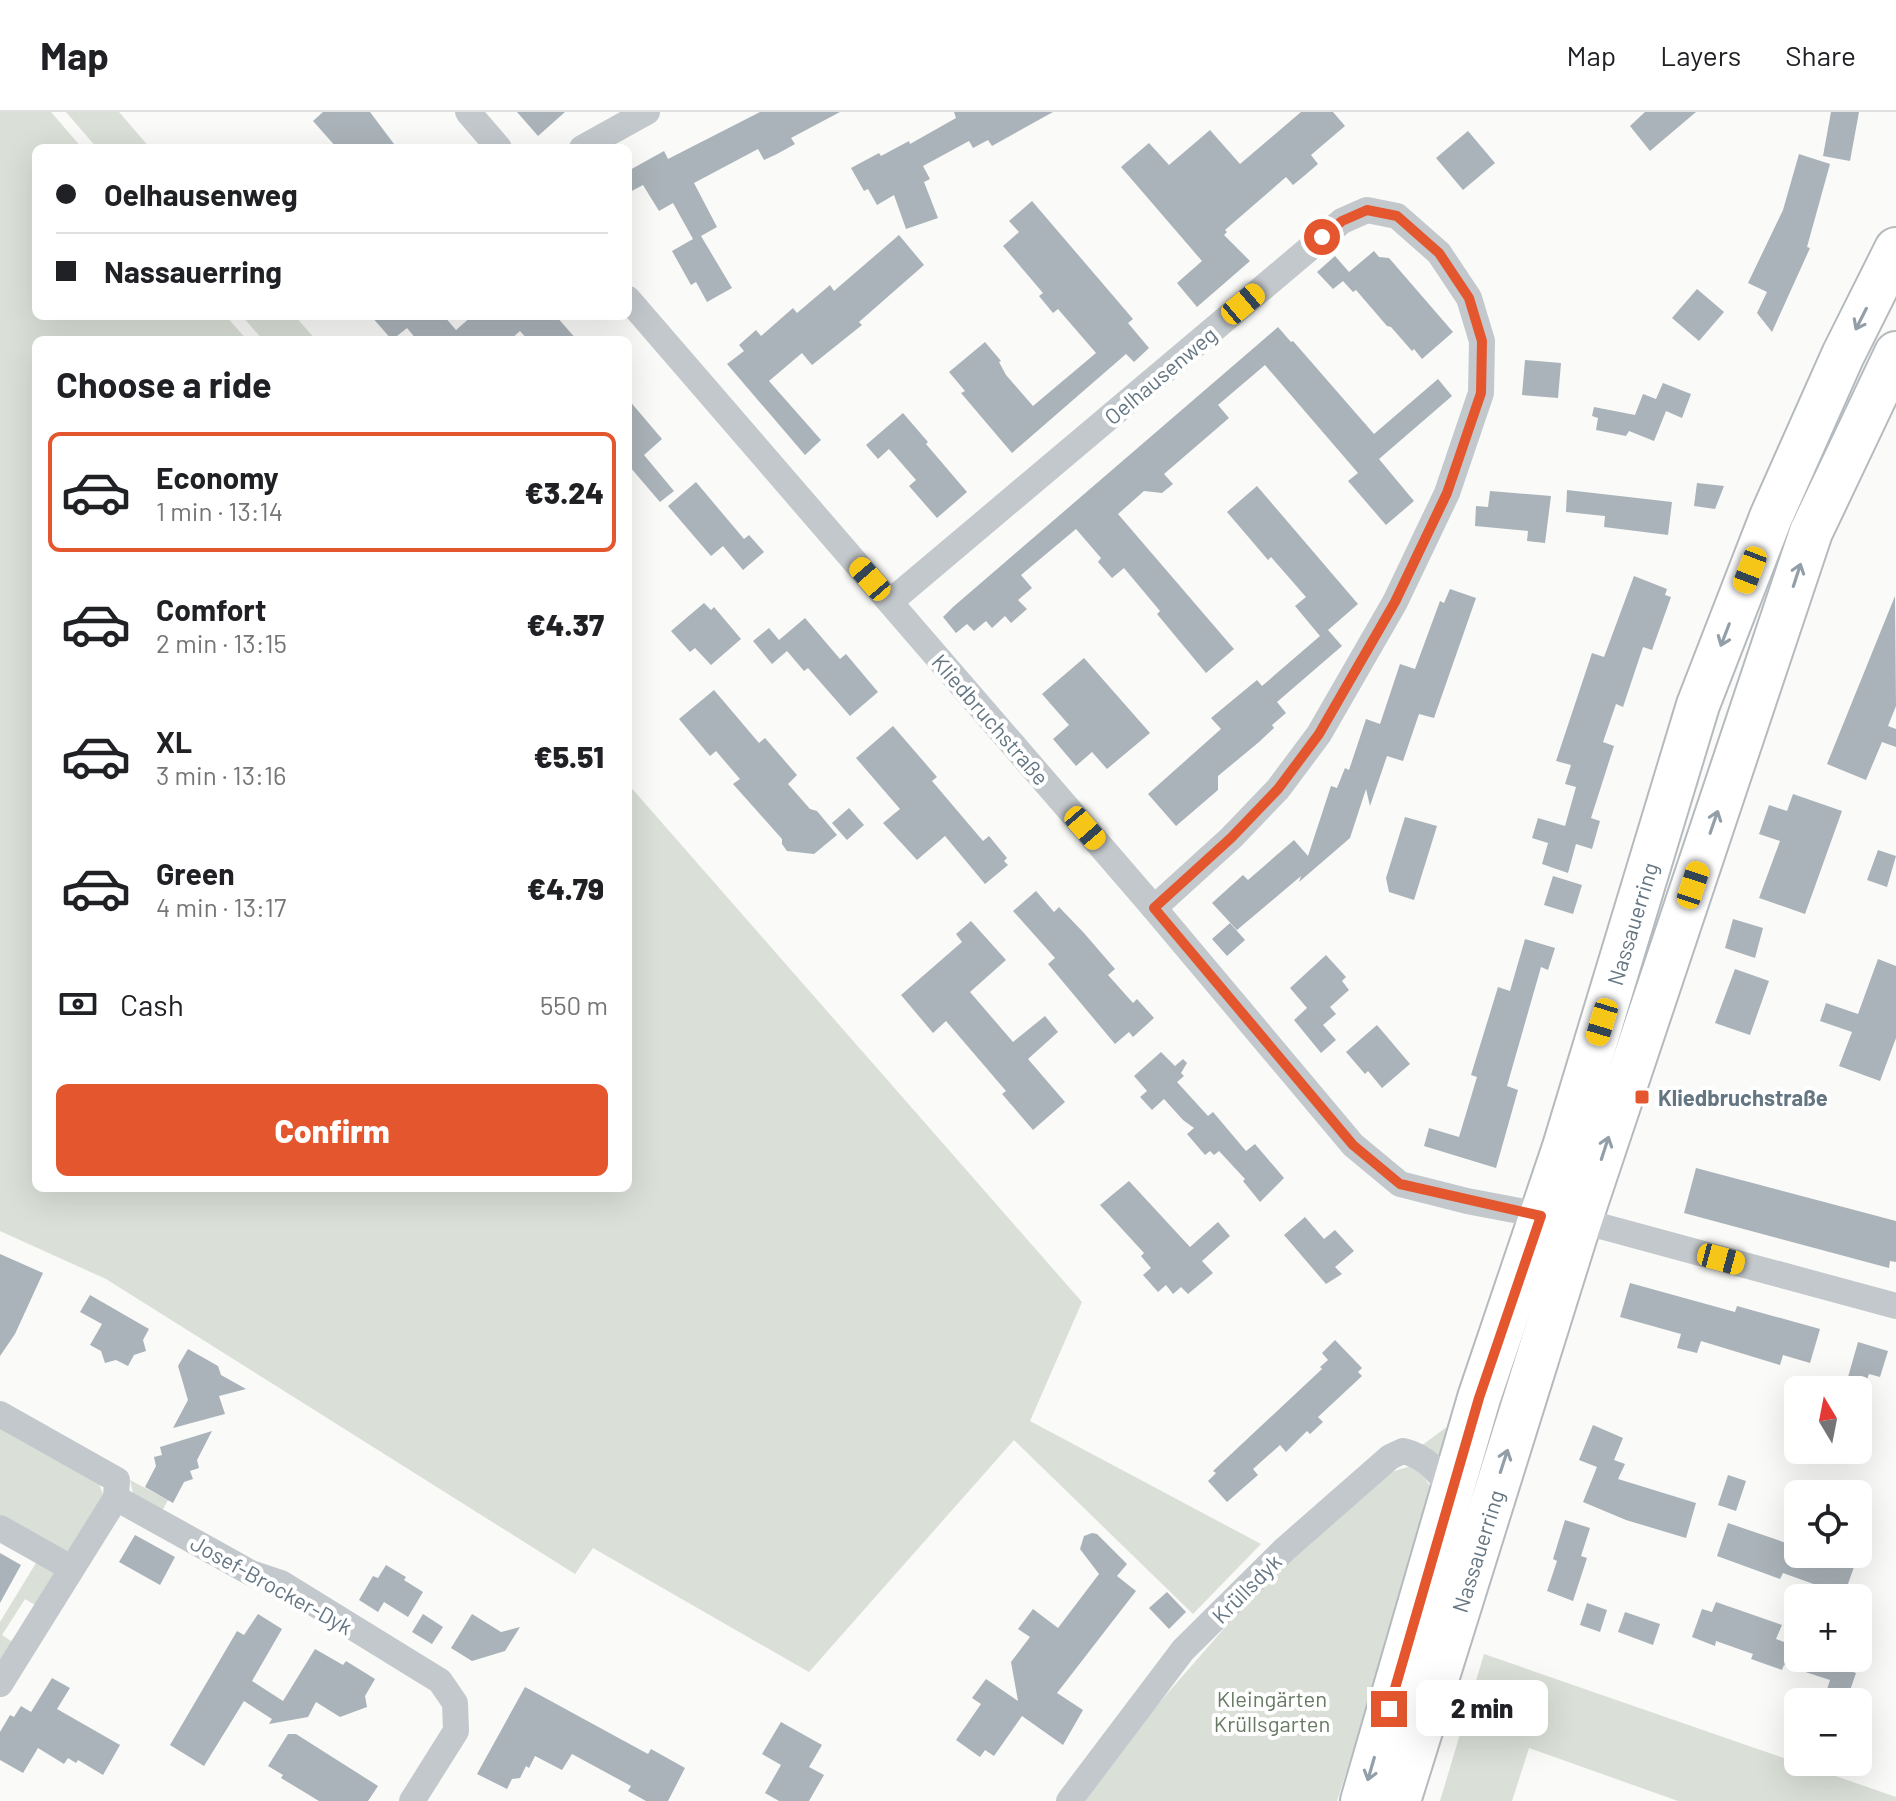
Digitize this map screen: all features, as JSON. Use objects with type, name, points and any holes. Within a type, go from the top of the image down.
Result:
[{"type":"main road","name":"Nassauerring","points":[[1362,1801],[1479,1398],[1561,1219],[1568,1135],[1698,705],[1777,503],[1843,355],[1896,249]]},
{"type":"main road","name":"Nassauerring","points":[[1399,1801],[1561,1219],[1811,532],[1896,353]]},
{"type":"street","points":[[468,112],[496,144]]},
{"type":"street","points":[[589,144],[647,112]]},
{"type":"street","name":"Oelhausenweg","points":[[890,602],[1342,221],[1367,210],[1397,216],[1439,253],[1469,298],[1482,341],[1481,393],[1447,493],[1395,602],[1319,734],[1278,789],[1231,838],[1154,908]]},
{"type":"street","name":"Kliedbruchstraße","points":[[632,304],[1154,908],[1353,1145],[1400,1184],[1561,1219],[1896,1306]]},
{"type":"street","name":"Josef-Brocker-Dyk","points":[[0,1414],[117,1480],[116,1498],[251,1573],[281,1583],[440,1681],[455,1703],[456,1731],[412,1801]]},
{"type":"street","name":"Krüllsdyk","points":[[1069,1801],[1183,1650],[1285,1549],[1390,1457],[1403,1451],[1419,1454],[1447,1483],[1451,1494]]},
{"type":"street","points":[[0,1684],[116,1498]]},
{"type":"street","points":[[0,1528],[71,1568]]},
{"type":"green space","points":[[0,112],[51,112],[79,144],[32,144],[32,320],[230,320],[244,336],[32,336],[32,1192],[632,1192],[632,789],[1082,1302],[1030,1421],[1261,1544],[1193,1614],[1014,1440],[809,1672],[593,1548],[575,1574],[106,1279],[0,1231]]},
{"type":"green space","points":[[66,112],[119,112],[147,144],[94,144]]},
{"type":"green space","points":[[246,320],[298,320],[312,336],[260,336]]},
{"type":"green space","points":[[1459,1418],[1442,1458],[1421,1446]]},
{"type":"green space","points":[[0,1427],[98,1481],[104,1497],[73,1550],[60,1552],[0,1523]]},
{"type":"green space","name":"Kleingärten Krüllsgarten","points":[[1417,1464],[1435,1495],[1337,1801],[1084,1801],[1132,1734],[1276,1569],[1385,1474]]},
{"type":"green space","points":[[130,1480],[168,1500],[160,1515],[134,1498]]},
{"type":"green space","points":[[39,1558],[56,1568],[40,1608],[25,1599],[2,1635],[17,1645],[0,1666],[0,1622]]},
{"type":"green space","points":[[1484,1654],[1784,1758],[1784,1776],[1835,1776],[1896,1797],[1896,1801],[1678,1801],[1529,1748],[1512,1801],[1440,1801]]},
{"type":"building","points":[[323,112],[370,112],[394,144],[333,144],[313,121]]},
{"type":"building","points":[[517,112],[565,112],[538,136]]},
{"type":"building","points":[[760,112],[840,112],[791,138],[795,144],[777,154],[764,160],[758,149],[694,183],[717,227],[701,236],[732,288],[707,302],[696,282],[691,285],[672,251],[693,239],[673,203],[659,211],[643,185],[632,191],[632,169],[664,151],[668,159]]},
{"type":"building","points":[[954,112],[1053,112],[992,146],[988,140],[973,148],[969,141],[923,166],[930,179],[924,182],[938,218],[906,229],[894,195],[877,205],[868,189],[864,191],[851,168],[879,153],[881,156],[909,141],[910,144],[956,118]]},
{"type":"building","points":[[1301,112],[1333,112],[1345,126],[1311,155],[1318,164],[1293,185],[1286,177],[1225,230],[1224,235],[1250,261],[1197,307],[1177,283],[1202,261],[1121,167],[1149,143],[1169,165],[1210,130],[1240,164]]},
{"type":"building","points":[[1645,112],[1696,112],[1650,151],[1630,126]]},
{"type":"building","points":[[1831,112],[1859,112],[1850,161],[1823,156]]},
{"type":"building","points":[[1468,131],[1495,163],[1463,190],[1436,158]]},
{"type":"building","points":[[1799,154],[1830,164],[1807,247],[1810,248],[1772,332],[1757,313],[1767,292],[1748,283],[1783,210]]},
{"type":"building","points":[[1032,201],[1133,319],[1128,323],[1149,348],[1134,362],[1126,354],[1012,453],[961,393],[965,391],[949,372],[985,342],[1001,361],[1006,375],[1033,406],[1096,353],[1058,309],[1053,313],[1039,296],[1043,293],[1003,246],[1019,232],[1009,221]]},
{"type":"building","points":[[899,235],[924,265],[859,322],[862,325],[812,365],[802,353],[769,381],[821,440],[805,455],[727,364],[744,351],[739,345],[756,330],[761,336],[793,308],[797,313],[830,285],[834,291]]},
{"type":"building","points":[[1374,251],[1379,257],[1389,258],[1453,332],[1422,359],[1387,326],[1356,290],[1353,292],[1343,281],[1333,289],[1317,272],[1335,256],[1349,272]]},
{"type":"building","points":[[1697,289],[1724,312],[1699,341],[1672,318]]},
{"type":"building","points":[[374,320],[447,320],[456,330],[467,320],[560,320],[574,336],[524,336],[520,331],[514,336],[414,336],[407,328],[397,336],[388,336]]},
{"type":"building","points":[[1278,327],[1374,434],[1438,379],[1452,396],[1379,459],[1414,501],[1386,525],[1348,481],[1358,473],[1265,365],[1218,405],[1229,418],[1164,474],[1173,484],[1162,493],[1144,491],[1118,514],[1234,649],[1206,673],[1124,568],[1112,578],[1098,562],[1101,558],[1076,529],[1021,575],[1032,588],[1018,600],[1027,609],[1011,623],[1005,616],[992,628],[986,621],[974,631],[967,624],[956,633],[943,617],[953,607]]},
{"type":"building","points":[[1525,360],[1561,363],[1558,398],[1522,395]]},
{"type":"building","points":[[1663,383],[1691,394],[1682,418],[1666,411],[1654,441],[1629,431],[1626,436],[1596,430],[1598,418],[1592,416],[1594,407],[1635,415],[1643,394],[1656,399]]},
{"type":"building","points":[[632,404],[662,439],[644,455],[674,491],[660,502],[632,469]]},
{"type":"building","points":[[903,413],[967,492],[937,518],[909,486],[916,480],[889,449],[878,459],[866,445]]},
{"type":"building","points":[[696,482],[744,539],[749,535],[764,552],[743,570],[723,546],[711,556],[668,506]]},
{"type":"building","points":[[1697,483],[1724,486],[1715,509],[1694,506]]},
{"type":"building","points":[[1257,486],[1358,604],[1328,630],[1342,646],[1277,702],[1286,713],[1272,725],[1274,728],[1218,776],[1218,790],[1176,826],[1148,794],[1221,729],[1211,718],[1257,680],[1262,686],[1320,636],[1295,606],[1306,597],[1271,557],[1268,560],[1227,512]]},
{"type":"building","points":[[1567,490],[1672,502],[1668,535],[1604,527],[1605,516],[1566,512]]},
{"type":"building","points":[[1490,491],[1551,496],[1545,543],[1527,541],[1528,531],[1475,526],[1476,506],[1488,507]]},
{"type":"building","points":[[1634,576],[1667,589],[1665,595],[1671,597],[1652,650],[1643,647],[1623,707],[1616,704],[1603,742],[1614,746],[1591,818],[1600,821],[1592,849],[1576,844],[1568,873],[1542,864],[1548,843],[1532,838],[1538,818],[1565,826],[1576,787],[1565,784],[1571,765],[1556,761],[1592,653],[1604,657]]},
{"type":"building","points":[[1450,589],[1476,598],[1434,718],[1419,714],[1403,761],[1387,756],[1370,806],[1366,789],[1350,838],[1237,930],[1212,903],[1243,875],[1248,880],[1294,840],[1308,856],[1331,786],[1337,788],[1345,768],[1349,770],[1366,719],[1380,724],[1400,664],[1415,669],[1440,601],[1444,603]]},
{"type":"building","points":[[1895,596],[1896,706],[1888,726],[1896,729],[1896,747],[1882,742],[1866,780],[1827,764]]},
{"type":"building","points":[[704,603],[711,610],[714,607],[741,639],[711,665],[695,648],[690,652],[671,631]]},
{"type":"building","points":[[805,618],[840,659],[846,654],[878,692],[850,716],[808,668],[804,671],[787,651],[772,664],[753,641],[769,628],[779,640]]},
{"type":"building","points":[[1084,658],[1150,733],[1107,769],[1092,752],[1076,766],[1053,739],[1069,725],[1042,694]]},
{"type":"building","points":[[714,690],[759,743],[765,738],[797,775],[788,784],[837,835],[814,854],[787,851],[782,839],[733,784],[740,779],[716,751],[710,756],[679,719]]},
{"type":"building","points":[[893,726],[937,777],[932,781],[983,841],[989,836],[1007,858],[1004,861],[1008,865],[985,884],[945,836],[917,860],[883,823],[900,809],[856,758]]},
{"type":"building","points":[[1793,794],[1842,811],[1805,914],[1759,898],[1780,841],[1759,834],[1769,805],[1787,811]]},
{"type":"building","points":[[849,808],[864,825],[847,840],[832,823]]},
{"type":"building","points":[[1405,817],[1437,826],[1414,900],[1389,892],[1386,878]]},
{"type":"building","points":[[1878,850],[1896,856],[1887,887],[1867,880]]},
{"type":"building","points":[[1553,876],[1582,885],[1573,914],[1544,905]]},
{"type":"building","points":[[1036,891],[1054,912],[1059,907],[1084,933],[1115,969],[1108,975],[1133,1003],[1137,999],[1154,1018],[1133,1037],[1129,1032],[1115,1044],[1048,964],[1055,958],[1013,911]]},
{"type":"building","points":[[1733,919],[1763,928],[1755,958],[1725,948]]},
{"type":"building","points":[[971,921],[1006,960],[970,992],[1013,1042],[1045,1016],[1058,1032],[1028,1059],[1065,1102],[1033,1130],[1002,1094],[1006,1091],[946,1021],[933,1033],[901,995],[962,942],[956,934]]},
{"type":"building","points":[[1230,923],[1245,940],[1227,956],[1212,939]]},
{"type":"building","points":[[1525,939],[1555,948],[1548,970],[1541,967],[1507,1086],[1518,1090],[1496,1168],[1424,1146],[1429,1128],[1459,1137],[1477,1077],[1471,1075],[1498,987],[1510,991]]},
{"type":"building","points":[[1326,955],[1346,977],[1342,981],[1349,990],[1330,1007],[1336,1014],[1323,1025],[1336,1040],[1321,1053],[1294,1020],[1307,1008],[1290,988]]},
{"type":"building","points":[[1878,959],[1896,966],[1896,1038],[1880,1081],[1839,1066],[1852,1032],[1820,1021],[1826,1003],[1858,1014]]},
{"type":"building","points":[[1735,969],[1769,981],[1750,1035],[1715,1023]]},
{"type":"building","points":[[1377,1025],[1410,1064],[1382,1088],[1346,1052]]},
{"type":"building","points":[[1161,1052],[1175,1066],[1183,1059],[1187,1063],[1181,1073],[1184,1076],[1177,1082],[1208,1116],[1213,1112],[1246,1151],[1255,1144],[1284,1178],[1260,1202],[1243,1181],[1245,1179],[1219,1151],[1214,1155],[1210,1151],[1205,1155],[1187,1134],[1194,1128],[1164,1099],[1152,1110],[1140,1097],[1147,1091],[1134,1076]]},
{"type":"building","points":[[1696,1168],[1896,1221],[1896,1262],[1890,1261],[1889,1268],[1684,1213]]},
{"type":"building","points":[[1129,1181],[1190,1247],[1218,1222],[1230,1236],[1202,1261],[1213,1273],[1188,1294],[1181,1287],[1173,1294],[1166,1285],[1158,1292],[1143,1275],[1151,1268],[1141,1256],[1144,1253],[1100,1205]]},
{"type":"building","points":[[1305,1217],[1324,1239],[1335,1230],[1354,1251],[1335,1267],[1342,1274],[1326,1284],[1284,1235]]},
{"type":"building","points":[[0,1254],[43,1273],[15,1334],[0,1356]]},
{"type":"building","points":[[1630,1283],[1735,1312],[1737,1306],[1820,1329],[1810,1363],[1783,1355],[1780,1365],[1701,1341],[1697,1353],[1677,1348],[1681,1334],[1620,1317]]},
{"type":"building","points":[[90,1295],[149,1329],[143,1340],[146,1351],[134,1355],[128,1366],[116,1360],[105,1363],[101,1351],[90,1345],[102,1324],[80,1312]]},
{"type":"building","points":[[1335,1340],[1362,1368],[1358,1372],[1362,1376],[1318,1417],[1323,1422],[1310,1434],[1307,1431],[1286,1452],[1280,1445],[1253,1469],[1258,1475],[1227,1502],[1208,1481],[1216,1473],[1213,1471],[1322,1369],[1320,1367],[1328,1360],[1322,1353]]},
{"type":"building","points":[[1858,1342],[1888,1351],[1880,1377],[1869,1374],[1848,1376]]},
{"type":"building","points":[[188,1349],[218,1366],[221,1375],[246,1389],[219,1396],[225,1414],[173,1428],[188,1400],[178,1366]]},
{"type":"building","points":[[1593,1425],[1623,1438],[1614,1460],[1625,1464],[1618,1479],[1696,1503],[1686,1538],[1626,1520],[1583,1502],[1597,1467],[1579,1460]]},
{"type":"building","points":[[212,1431],[197,1460],[199,1468],[190,1471],[193,1479],[184,1482],[173,1503],[145,1487],[156,1466],[154,1457],[162,1455],[160,1447]]},
{"type":"building","points":[[1728,1475],[1746,1481],[1736,1511],[1718,1505]]},
{"type":"building","points":[[1565,1520],[1590,1528],[1581,1556],[1587,1558],[1573,1601],[1547,1591]]},
{"type":"building","points":[[1728,1523],[1784,1542],[1784,1568],[1854,1568],[1848,1584],[1814,1584],[1783,1573],[1780,1579],[1717,1556]]},
{"type":"building","points":[[1097,1534],[1127,1564],[1117,1576],[1136,1591],[1057,1693],[1083,1710],[1063,1745],[1022,1716],[994,1756],[985,1750],[980,1757],[956,1740],[981,1704],[972,1698],[986,1679],[1018,1701],[1011,1662],[1030,1637],[1018,1629],[1033,1609],[1058,1628],[1099,1574],[1080,1549],[1084,1536]]},
{"type":"building","points":[[135,1535],[175,1557],[160,1585],[119,1562]]},
{"type":"building","points":[[0,1553],[21,1565],[0,1603]]},
{"type":"building","points":[[386,1565],[423,1592],[408,1617],[384,1602],[378,1612],[359,1600],[373,1576],[378,1578]]},
{"type":"building","points":[[1167,1592],[1186,1612],[1169,1629],[1149,1608]]},
{"type":"building","points":[[1716,1602],[1782,1625],[1776,1639],[1784,1642],[1782,1670],[1751,1659],[1753,1654],[1716,1641],[1715,1646],[1692,1637],[1702,1609],[1712,1612]]},
{"type":"building","points":[[1587,1603],[1607,1610],[1600,1632],[1580,1625]]},
{"type":"building","points":[[1625,1612],[1660,1624],[1653,1645],[1618,1632]]},
{"type":"building","points":[[258,1614],[282,1629],[252,1681],[283,1701],[315,1649],[343,1665],[346,1661],[375,1679],[365,1696],[367,1707],[340,1717],[316,1702],[308,1717],[269,1724],[272,1719],[244,1701],[204,1766],[170,1745],[237,1631],[244,1635]]},
{"type":"building","points":[[423,1614],[443,1627],[432,1644],[412,1632]]},
{"type":"building","points":[[472,1614],[501,1632],[520,1627],[505,1651],[472,1661],[451,1648]]},
{"type":"building","points":[[1805,1672],[1856,1673],[1851,1688],[1827,1688],[1830,1680]]},
{"type":"building","points":[[52,1678],[70,1688],[57,1709],[120,1745],[103,1775],[78,1760],[76,1763],[68,1758],[64,1764],[38,1748],[23,1773],[0,1760],[0,1732],[10,1715],[14,1717],[21,1706],[31,1712]]},
{"type":"building","points":[[525,1687],[648,1754],[651,1749],[685,1768],[668,1801],[646,1801],[628,1791],[631,1786],[572,1754],[562,1770],[535,1756],[529,1768],[526,1766],[520,1778],[512,1779],[507,1789],[477,1774]]},
{"type":"building","points":[[781,1722],[822,1745],[809,1767],[824,1775],[809,1801],[779,1801],[765,1793],[781,1765],[762,1754]]},
{"type":"building","points":[[288,1734],[296,1734],[378,1786],[368,1801],[319,1801],[281,1778],[283,1775],[268,1766]]},
{"type":"place","name":"Kliedbruchstraße","points":[[1642,1097]]},
{"type":"route","points":[[1322,237],[1342,221],[1367,210],[1397,216],[1439,253],[1469,298],[1482,341],[1481,393],[1447,493],[1395,602],[1319,734],[1278,789],[1231,838],[1154,908],[1353,1145],[1400,1184],[1541,1216],[1479,1398],[1389,1709]]}]
